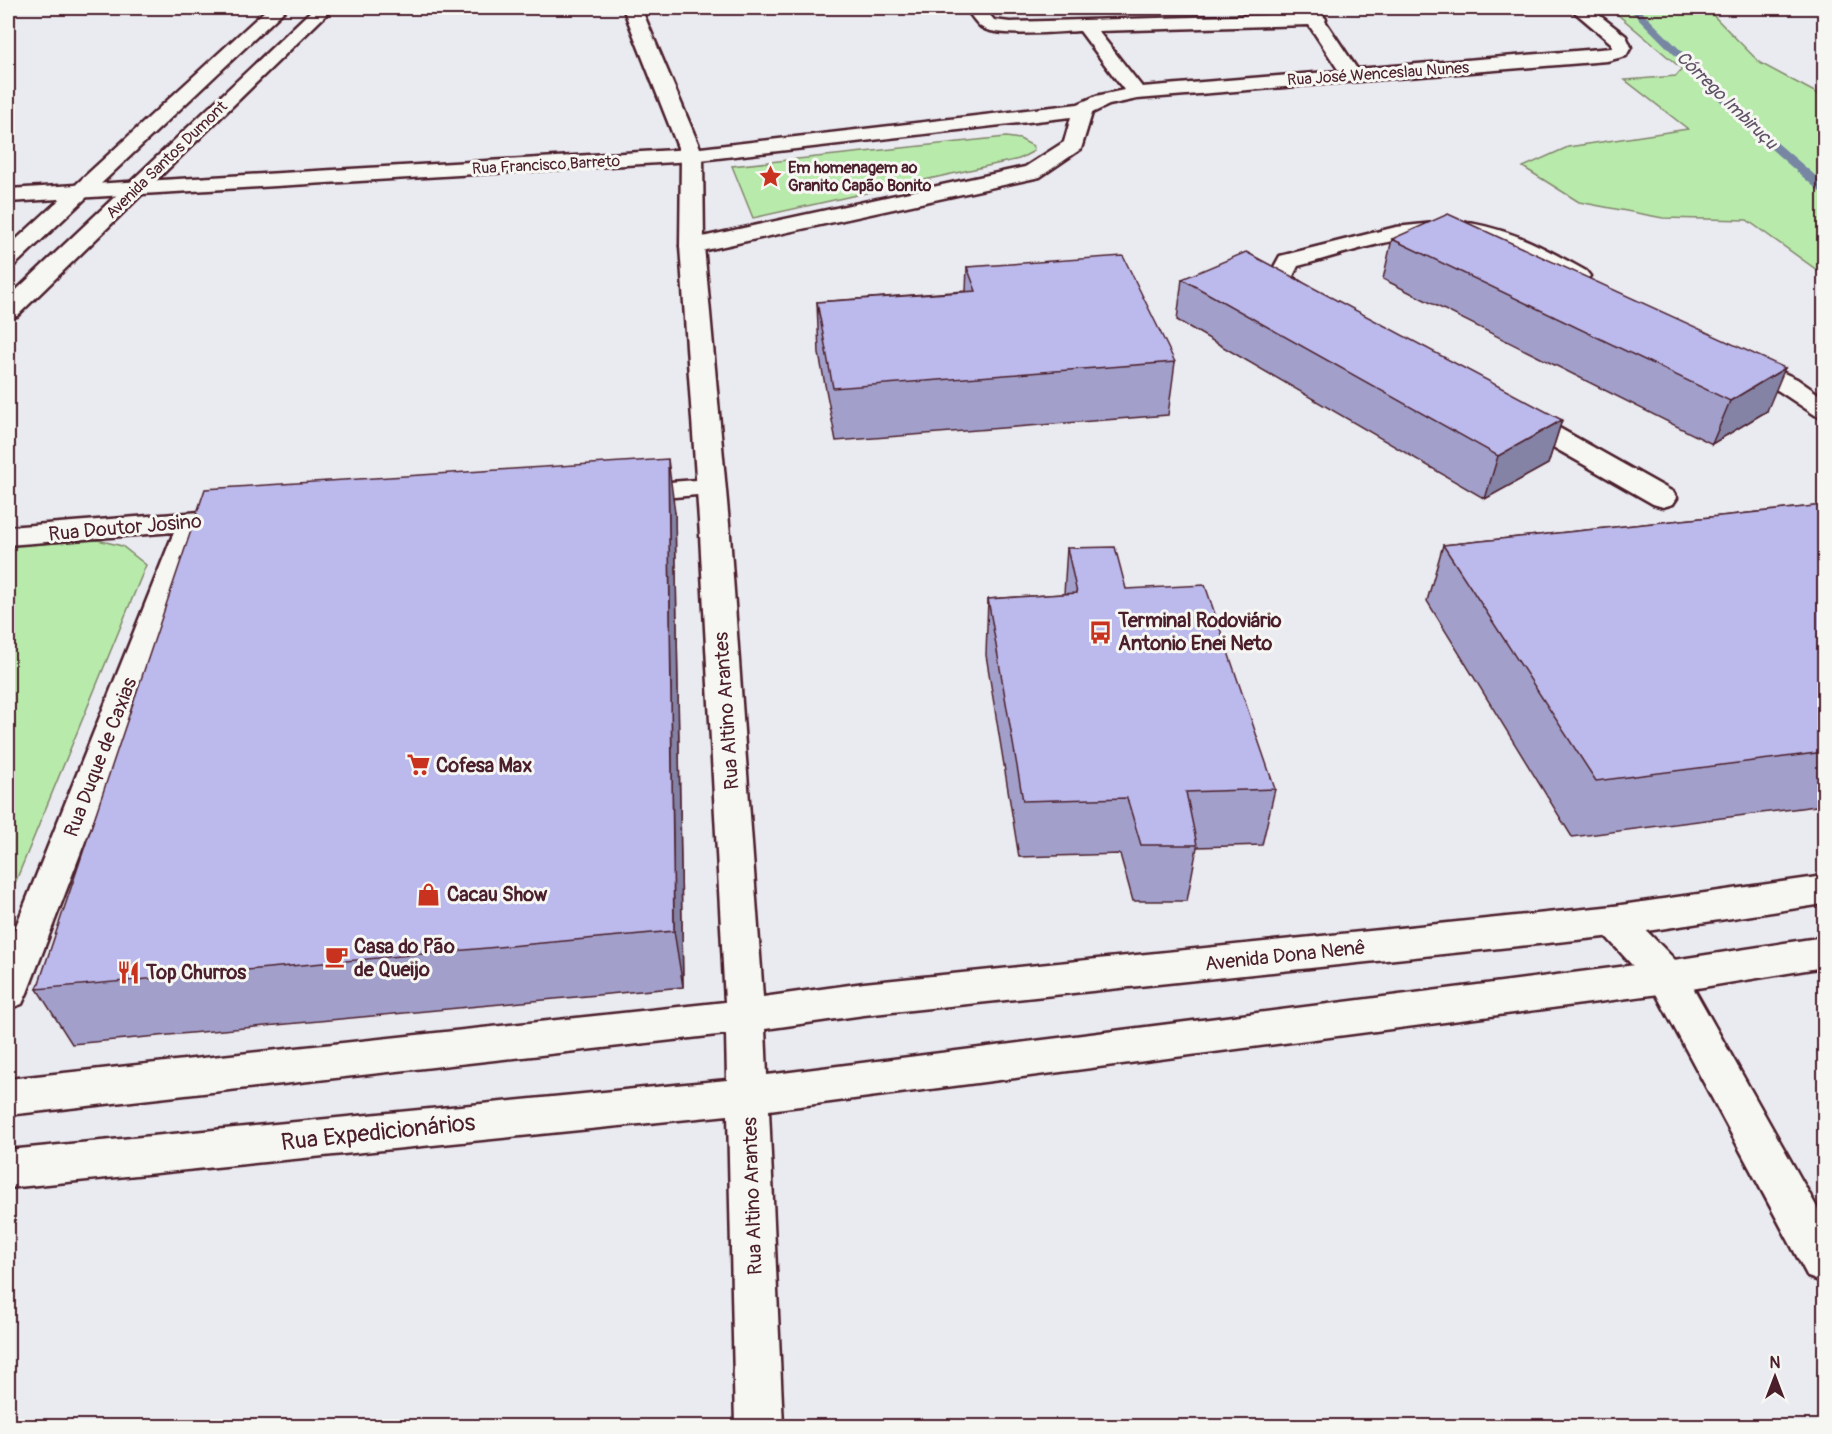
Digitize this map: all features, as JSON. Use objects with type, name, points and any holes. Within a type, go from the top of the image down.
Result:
[{"type":"street","name":"Avenida Santos Dumont","points":[[8,259],[278,8]]},
{"type":"street","name":"Avenida Santos Dumont","points":[[8,311],[324,8]]},
{"type":"street","name":"Rua Altino Arantes","points":[[632,8],[692,155],[692,246],[745,1017],[759,1426]]},
{"type":"street","name":"Rua José Wenceslau Nunes","points":[[1083,110],[1103,100],[1137,93],[1607,56],[1619,52],[1622,47],[1619,40],[1579,8]]},
{"type":"street","points":[[979,14],[997,27],[1010,28],[1312,14],[1352,76]]},
{"type":"street","points":[[1085,26],[1137,93]]},
{"type":"street","name":"Rua Francisco Barreto","points":[[8,196],[692,155],[1083,110]]},
{"type":"street","points":[[692,246],[1032,172],[1074,145],[1083,110]]},
{"type":"street","points":[[1331,311],[1290,288],[1281,276],[1288,261],[1425,229],[1461,228],[1503,237],[1598,286]]},
{"type":"street","points":[[1724,352],[1788,385],[1824,409]]},
{"type":"street","points":[[1497,404],[1663,498]]},
{"type":"street","points":[[604,494],[710,487]]},
{"type":"street","name":"Rua Doutor Josino","points":[[8,536],[263,517]]},
{"type":"street","name":"Rua Duque de Caxias","points":[[8,993],[192,522]]},
{"type":"street","name":"Avenida Dona Nenê","points":[[8,1098],[745,1017],[864,999],[1614,921],[1824,890]]},
{"type":"street","points":[[1614,921],[1667,977],[1824,1262]]},
{"type":"street","points":[[749,1095],[1667,977],[1824,952]]},
{"type":"street","name":"Rua Expedicionários","points":[[8,1169],[749,1095]]},
{"type":"green space","points":[[1610,8],[1706,8],[1760,63],[1824,97],[1824,275],[1747,220],[1663,218],[1579,202],[1523,167],[1568,147],[1688,129],[1625,80],[1676,76],[1682,69]]},
{"type":"green space","points":[[1006,137],[1020,139],[1033,146],[1034,151],[1019,159],[753,218],[732,166]]},
{"type":"green space","points":[[98,540],[122,546],[146,565],[8,900],[8,546]]},
{"type":"building","points":[[1448,214],[1785,368],[1730,401],[1392,239]]},
{"type":"building","points":[[1246,252],[1562,420],[1498,456],[1182,279]]},
{"type":"building","points":[[1123,256],[1175,362],[833,388],[817,302],[976,291],[967,267]]},
{"type":"building","name":"Cofesa Max","points":[[668,459],[674,931],[37,989],[205,489]]},
{"type":"building","points":[[1824,505],[1824,752],[1596,781],[1443,545]]},
{"type":"building","points":[[1115,547],[1126,589],[1205,585],[1275,789],[1186,792],[1197,845],[1141,845],[1127,798],[1023,801],[988,599],[1077,593],[1067,548]]},
{"type":"waterway","name":"Córrego Imbiruçu","points":[[1633,8],[1749,124],[1824,189]]},
{"type":"place","name":"Em homenagem ao Granito Capão Bonito","points":[[770,176]]},
{"type":"place","name":"Terminal Rodoviário Antonio Enei Neto","points":[[1100,632]]},
{"type":"place","name":"Cofesa Max","points":[[418,765]]},
{"type":"place","name":"Cacau Show","points":[[429,894]]},
{"type":"place","name":"Casa do Pão de Queijo","points":[[336,957]]},
{"type":"place","name":"Top Churros","points":[[128,972]]}]
